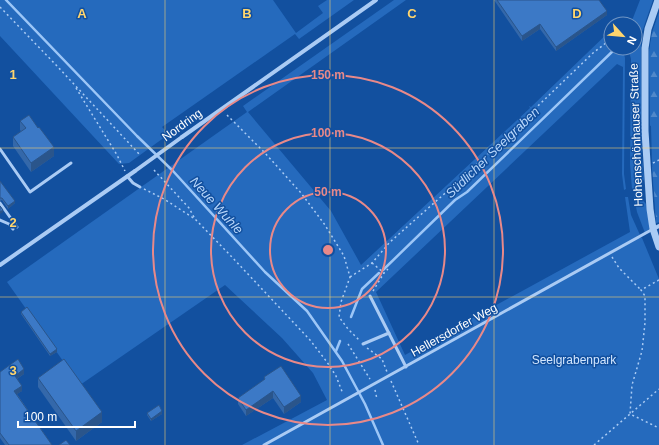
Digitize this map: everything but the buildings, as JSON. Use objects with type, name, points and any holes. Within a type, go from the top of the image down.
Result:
[{"type":"street","name":"Nordring","points":[[0,265],[376,0]]},
{"type":"street","name":"Hohenschönhauser Straße","points":[[658,0],[648,28],[644,48],[647,164],[650,209],[656,228],[659,247]]},
{"type":"lane","points":[[0,149],[30,192],[71,163]]},
{"type":"lane","points":[[127,176],[140,187]]},
{"type":"lane","points":[[0,203],[17,227]]},
{"type":"lane","points":[[0,220],[9,224],[13,229]]},
{"type":"lane","name":"Hellersdorfer Weg","points":[[264,445],[656,228]]},
{"type":"lane","points":[[370,296],[406,367]]},
{"type":"lane","points":[[363,344],[389,333]]},
{"type":"path","points":[[0,7],[140,155]]},
{"type":"path","points":[[350,277],[372,263],[390,242],[475,166],[593,53],[603,46]]},
{"type":"path","points":[[74,85],[117,155],[127,176]]},
{"type":"path","points":[[227,115],[265,153],[313,209],[344,256],[350,277],[341,302],[339,317],[348,329],[363,344],[382,359],[419,445]]},
{"type":"path","points":[[154,170],[189,208],[195,219]]},
{"type":"path","points":[[140,187],[164,199],[195,219],[310,340],[336,376],[345,400]]},
{"type":"path","points":[[611,253],[612,258],[619,268],[645,296],[645,323],[642,351],[632,385],[630,414]]},
{"type":"path","points":[[372,263],[384,273]]},
{"type":"path","points":[[370,296],[388,269]]},
{"type":"path","points":[[641,290],[659,280]]},
{"type":"path","points":[[348,344],[373,384],[377,399]]},
{"type":"path","points":[[594,445],[659,389]]},
{"type":"path","points":[[630,414],[659,428]]},
{"type":"green space","points":[[0,0],[273,0],[296,33],[323,13],[318,6],[327,0],[354,0],[299,39],[295,34],[162,127],[169,134],[129,163],[119,164],[0,36]]},
{"type":"green space","name":"Seelgrabenpark","points":[[394,0],[406,0],[248,112],[331,211],[361,265],[530,108],[529,106],[531,107],[603,38],[603,56],[624,56],[625,58],[624,174],[626,189],[624,190],[622,174],[623,67],[617,64],[376,292],[405,355],[630,232],[625,197],[628,197],[631,215],[640,235],[638,236],[642,238],[659,279],[659,445],[242,445],[327,400],[313,373],[282,338],[225,285],[80,385],[7,282],[247,112],[243,106]]},
{"type":"green space","points":[[640,0],[653,0],[643,29],[643,16],[634,16]]},
{"type":"green space","points":[[659,13],[659,222],[656,223],[652,163],[649,53],[652,33]]},
{"type":"green space","points":[[659,13],[659,122],[650,126],[649,53],[652,33]]},
{"type":"green space","points":[[630,56],[641,56],[642,157],[644,179],[641,185],[632,189],[630,164]]},
{"type":"green space","points":[[652,167],[659,168],[659,222],[656,223],[656,217]]},
{"type":"green space","points":[[634,196],[640,197],[646,204],[650,228],[645,233],[637,212]]},
{"type":"waterway","name":"Neue Wuhle","points":[[6,0],[137,136],[173,171],[265,272],[307,311],[342,361],[365,404],[383,445]]},
{"type":"waterway","name":"Südlicher Seelgraben","points":[[383,270],[455,200],[467,192],[608,56]]},
{"type":"waterway","name":"Südlicher Seelgraben","points":[[351,317],[362,289],[379,273]]},
{"type":"waterway","points":[[336,351],[340,341]]}]
